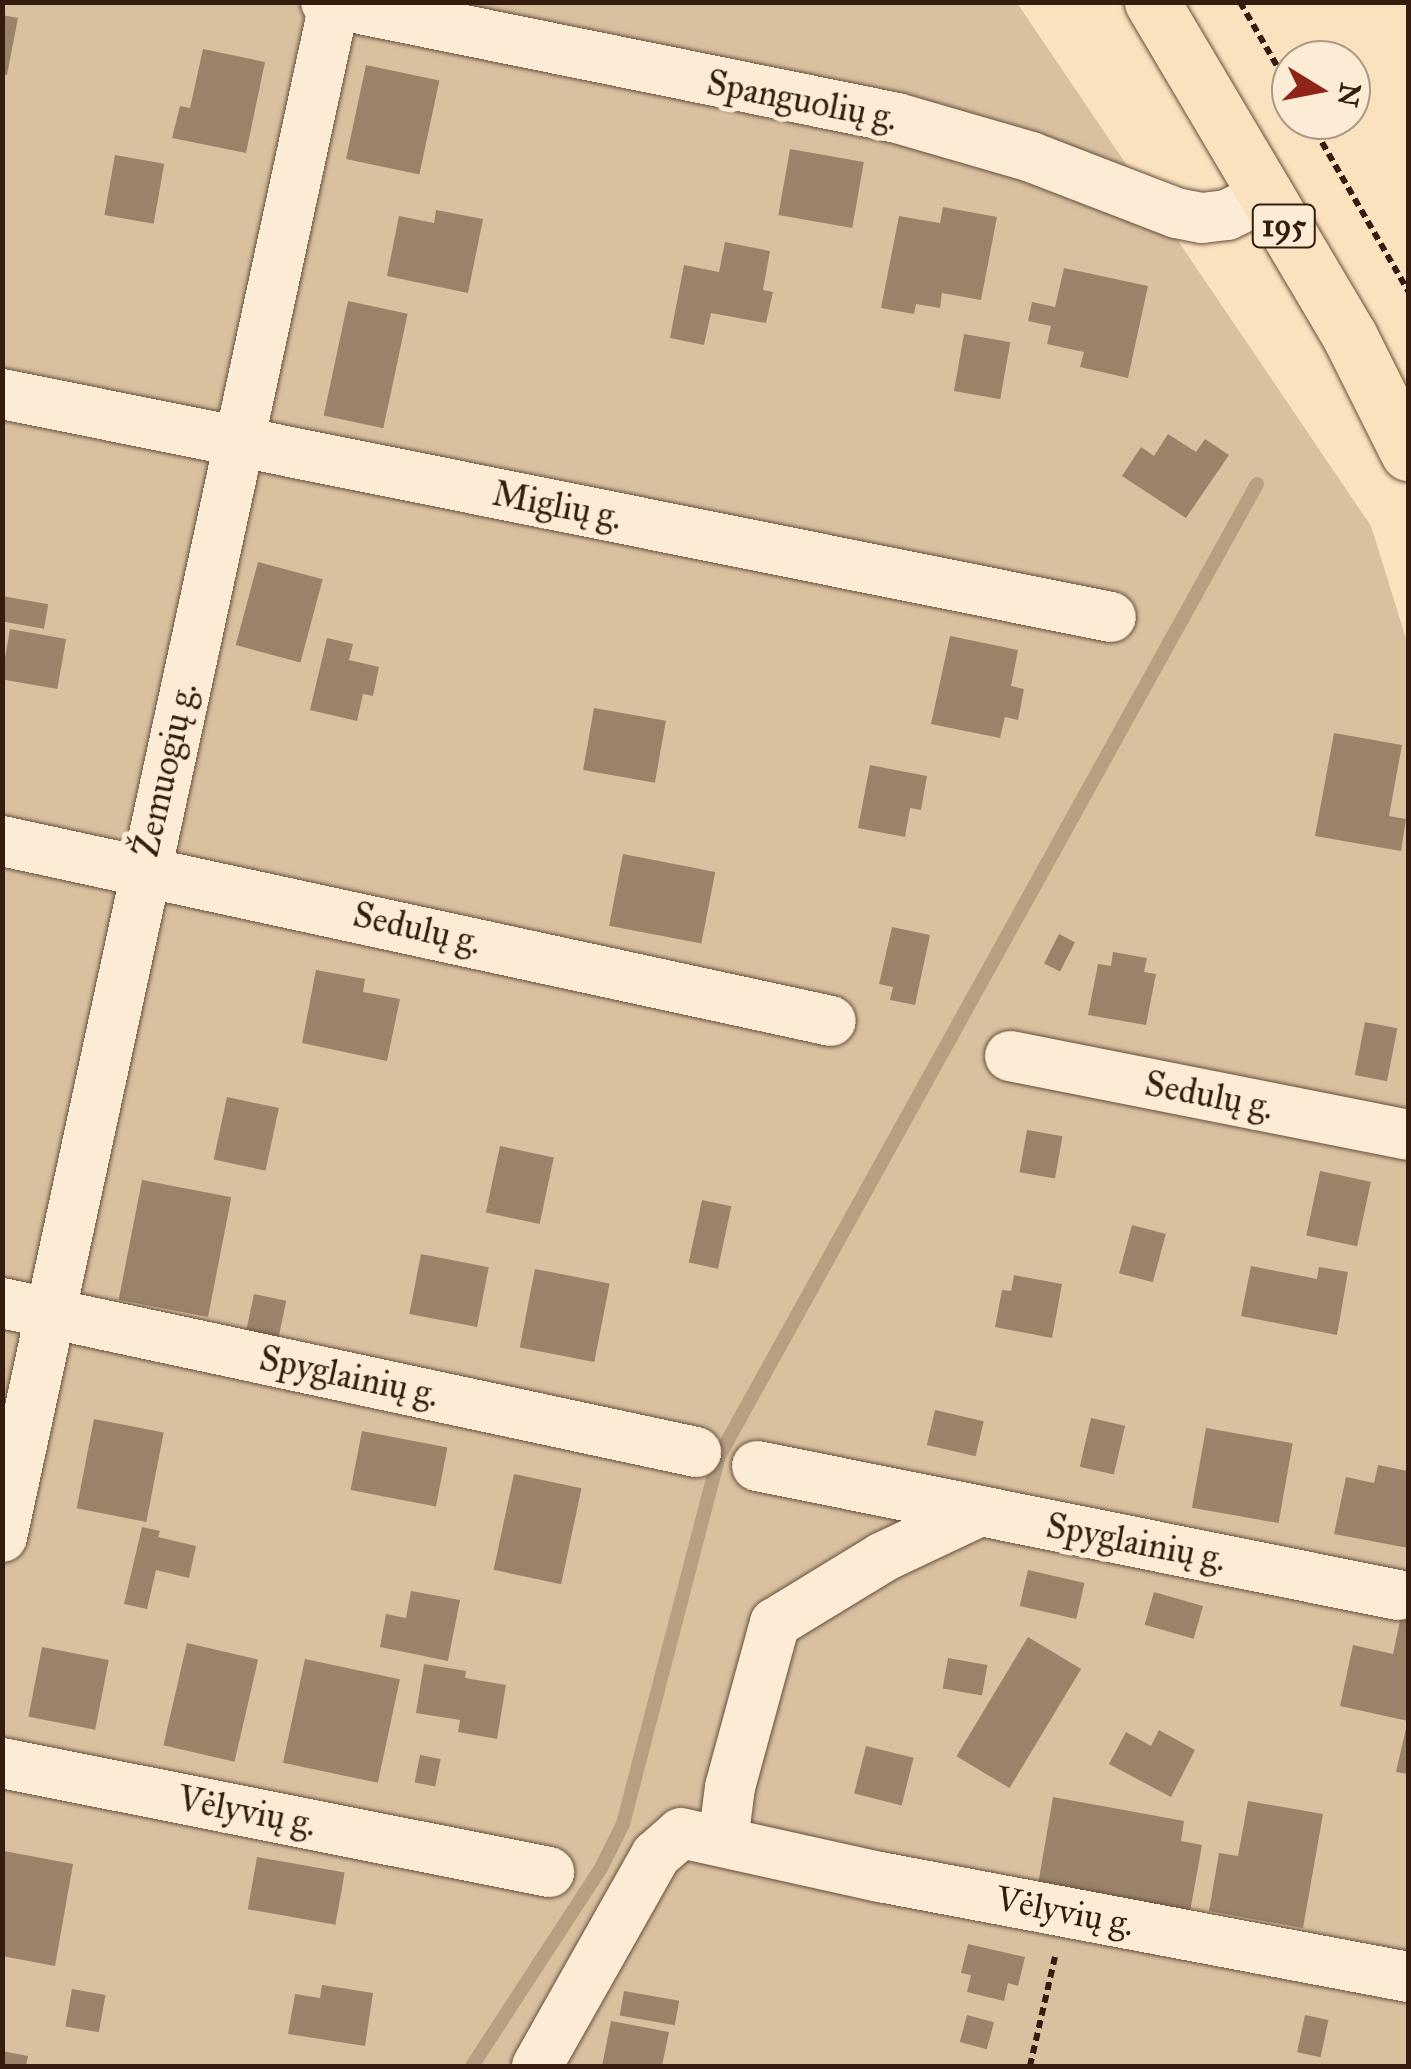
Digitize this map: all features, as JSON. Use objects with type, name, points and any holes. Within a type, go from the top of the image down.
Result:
[{"type":"main road","name":"195","points":[[1152,2],[1350,337],[1408,453]]},
{"type":"street","name":"Spanguolių g.","points":[[330,3],[897,118],[1030,157],[1176,213],[1202,218],[1227,215],[1266,196]]},
{"type":"street","name":"Žemuogių g.","points":[[2,1537],[330,3]]},
{"type":"street","name":"Miglių g.","points":[[2,394],[1111,617]]},
{"type":"street","name":"Sedulų g.","points":[[2,841],[144,868],[831,1021]]},
{"type":"street","name":"Sedulų g.","points":[[1010,1056],[1408,1135]]},
{"type":"street","name":"Spyglainių g.","points":[[2,1303],[696,1452]]},
{"type":"street","name":"Spyglainių g.","points":[[757,1466],[1398,1595]]},
{"type":"street","points":[[724,1840],[730,1787],[775,1622],[883,1557],[976,1513]]},
{"type":"street","name":"Vėlyvių g.","points":[[2,1763],[550,1872]]},
{"type":"street","name":"Vėlyvių g.","points":[[536,2066],[656,1855],[681,1833],[1408,1977]]},
{"type":"path","points":[[1240,2],[1271,55]]},
{"type":"path","points":[[1321,140],[1408,291]]},
{"type":"path","points":[[1030,2066],[1065,1912]]},
{"type":"shaded area","points":[[3,3],[1017,3],[1371,526],[1408,645],[1408,2066],[3,2066]]},
{"type":"building","points":[[2,15],[18,18],[7,75],[2,74]]},
{"type":"building","points":[[203,49],[265,62],[246,153],[172,138],[180,106],[190,108]]},
{"type":"building","points":[[366,65],[439,81],[419,174],[346,159]]},
{"type":"building","points":[[790,149],[864,162],[852,228],[778,215]]},
{"type":"building","points":[[115,155],[164,164],[154,224],[104,215]]},
{"type":"building","points":[[943,207],[997,217],[981,300],[942,293],[940,308],[916,304],[914,314],[881,308],[899,216],[940,223]]},
{"type":"building","points":[[436,210],[483,219],[468,293],[387,276],[399,216],[434,223]]},
{"type":"building","points":[[725,242],[770,251],[763,290],[773,292],[766,323],[711,313],[704,345],[670,338],[684,265],[719,272]]},
{"type":"building","points":[[1064,268],[1148,286],[1128,378],[1080,367],[1084,352],[1047,344],[1051,326],[1028,321],[1032,302],[1055,307]]},
{"type":"building","points":[[348,301],[408,314],[383,428],[324,415]]},
{"type":"building","points":[[964,334],[1010,342],[1000,399],[954,391]]},
{"type":"building","points":[[1168,434],[1196,452],[1205,439],[1229,455],[1186,518],[1122,476],[1141,447],[1154,456]]},
{"type":"building","points":[[258,562],[323,579],[300,662],[236,645]]},
{"type":"building","points":[[2,596],[48,604],[44,629],[2,621]]},
{"type":"building","points":[[10,629],[66,639],[57,689],[2,679]]},
{"type":"building","points":[[950,636],[1018,650],[1011,686],[1024,689],[1018,720],[1005,717],[1000,738],[931,724]]},
{"type":"building","points":[[327,638],[353,644],[349,660],[379,667],[373,696],[363,694],[357,721],[310,710]]},
{"type":"building","points":[[594,708],[666,721],[655,783],[583,770]]},
{"type":"building","points":[[1334,733],[1402,745],[1389,816],[1406,819],[1401,851],[1315,836]]},
{"type":"building","points":[[870,765],[927,776],[921,810],[910,808],[905,837],[858,828]]},
{"type":"building","points":[[623,854],[715,872],[701,944],[609,926]]},
{"type":"building","points":[[892,927],[930,935],[915,1005],[890,1000],[893,987],[879,984]]},
{"type":"building","points":[[1059,934],[1075,942],[1060,972],[1044,963]]},
{"type":"building","points":[[1113,952],[1147,958],[1144,972],[1156,974],[1146,1025],[1088,1015],[1098,964],[1111,966]]},
{"type":"building","points":[[316,970],[365,979],[363,992],[400,999],[387,1061],[302,1043]]},
{"type":"building","points":[[1365,1022],[1397,1028],[1387,1081],[1355,1075]]},
{"type":"building","points":[[227,1097],[279,1108],[266,1171],[214,1160]]},
{"type":"building","points":[[1027,1130],[1062,1136],[1055,1179],[1020,1172]]},
{"type":"building","points":[[500,1146],[554,1157],[540,1224],[486,1213]]},
{"type":"building","points":[[1320,1171],[1371,1182],[1357,1246],[1306,1236]]},
{"type":"building","points":[[142,1180],[231,1197],[208,1317],[119,1300]]},
{"type":"building","points":[[702,1200],[731,1206],[718,1269],[689,1263]]},
{"type":"building","points":[[1132,1225],[1166,1234],[1153,1282],[1119,1273]]},
{"type":"building","points":[[421,1254],[489,1267],[477,1327],[409,1314]]},
{"type":"building","points":[[1251,1266],[1317,1279],[1319,1267],[1348,1272],[1337,1335],[1241,1316]]},
{"type":"building","points":[[535,1269],[610,1284],[594,1362],[520,1348]]},
{"type":"building","points":[[1014,1275],[1062,1284],[1052,1338],[995,1327],[1002,1290],[1011,1291]]},
{"type":"building","points":[[254,1294],[286,1301],[277,1344],[245,1337]]},
{"type":"building","points":[[935,1410],[984,1421],[976,1456],[927,1445]]},
{"type":"building","points":[[1091,1418],[1125,1426],[1114,1475],[1080,1467]]},
{"type":"building","points":[[94,1419],[164,1433],[146,1522],[77,1508]]},
{"type":"building","points":[[1206,1428],[1293,1443],[1279,1523],[1192,1508]]},
{"type":"building","points":[[362,1431],[447,1448],[436,1506],[351,1490]]},
{"type":"building","points":[[1378,1465],[1408,1471],[1408,1548],[1334,1534],[1346,1477],[1374,1483]]},
{"type":"building","points":[[514,1474],[581,1488],[561,1584],[494,1570]]},
{"type":"building","points":[[142,1527],[160,1531],[158,1537],[196,1546],[189,1578],[156,1570],[147,1609],[124,1604]]},
{"type":"building","points":[[1028,1570],[1085,1583],[1076,1619],[1020,1606]]},
{"type":"building","points":[[411,1591],[460,1600],[448,1661],[380,1647],[386,1614],[406,1618]]},
{"type":"building","points":[[1154,1592],[1203,1606],[1194,1639],[1145,1625]]},
{"type":"building","points":[[1402,1611],[1408,1613],[1408,1721],[1340,1706],[1353,1645],[1393,1654]]},
{"type":"building","points":[[1028,1637],[1081,1669],[1010,1788],[956,1756]]},
{"type":"building","points":[[187,1643],[258,1659],[235,1762],[163,1745]]},
{"type":"building","points":[[42,1647],[109,1660],[95,1730],[28,1717]]},
{"type":"building","points":[[948,1658],[987,1665],[982,1695],[943,1689]]},
{"type":"building","points":[[305,1659],[400,1679],[378,1783],[283,1763]]},
{"type":"building","points":[[424,1664],[466,1671],[465,1678],[506,1685],[497,1739],[458,1732],[460,1720],[416,1713]]},
{"type":"building","points":[[1408,1724],[1408,1774],[1396,1772]]},
{"type":"building","points":[[1159,1730],[1195,1750],[1171,1797],[1109,1764],[1126,1732],[1151,1746]]},
{"type":"building","points":[[866,1746],[914,1758],[902,1805],[854,1794]]},
{"type":"building","points":[[420,1755],[441,1759],[435,1786],[415,1782]]},
{"type":"building","points":[[1053,1797],[1184,1821],[1181,1841],[1202,1845],[1190,1912],[1038,1885]]},
{"type":"building","points":[[1248,1801],[1323,1814],[1303,1928],[1209,1911],[1219,1853],[1238,1856]]},
{"type":"building","points":[[4,1851],[73,1864],[55,1966],[2,1956]]},
{"type":"building","points":[[257,1857],[345,1872],[335,1925],[248,1909]]},
{"type":"building","points":[[968,1944],[1025,1957],[1018,1986],[1008,1983],[1004,2001],[967,1992],[971,1975],[961,1973]]},
{"type":"building","points":[[322,1985],[373,1993],[365,2046],[288,2034],[295,1994],[320,1998]]},
{"type":"building","points":[[72,1989],[105,1995],[99,2032],[65,2026]]},
{"type":"building","points":[[624,1991],[679,2001],[675,2025],[620,2016]]},
{"type":"building","points":[[967,2015],[994,2022],[987,2049],[960,2042]]},
{"type":"building","points":[[1305,2015],[1328,2020],[1321,2057],[1297,2052]]},
{"type":"building","points":[[611,2021],[669,2032],[662,2066],[602,2066]]},
{"type":"building","points":[[2,2051],[28,2056],[26,2066],[2,2066]]},
{"type":"waterway","points":[[472,2066],[601,1868],[623,1824],[718,1458],[1257,484]]}]
